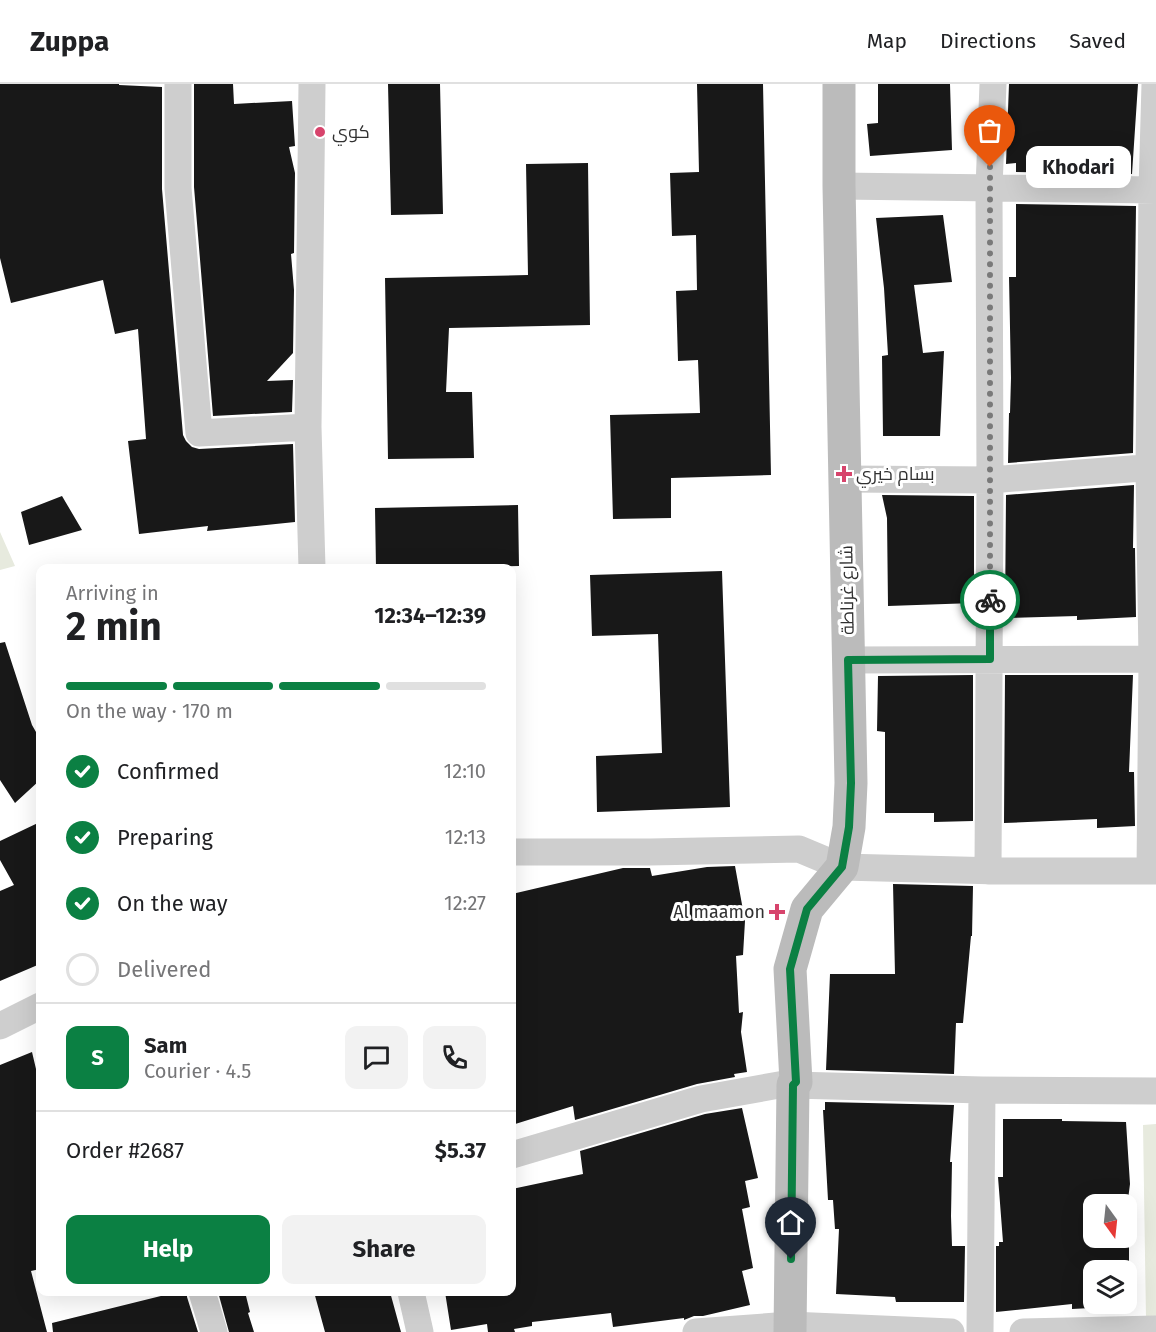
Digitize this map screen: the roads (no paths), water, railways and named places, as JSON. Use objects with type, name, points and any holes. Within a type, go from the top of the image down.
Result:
[{"type":"main road","name":"شارع غرناطة","points":[[790,1328],[794,1084],[790,969],[807,909],[842,867],[849,827],[851,783],[839,84]]},
{"type":"street","points":[[178,84],[178,188],[199,433],[308,427]]},
{"type":"street","points":[[312,84],[308,427],[312,564]]},
{"type":"street","points":[[988,871],[989,188],[993,84]]},
{"type":"street","points":[[516,852],[799,849],[842,867],[988,871],[1153,871],[1155,84]]},
{"type":"street","points":[[839,186],[1154,190]]},
{"type":"street","points":[[845,479],[990,480],[1153,468]]},
{"type":"street","points":[[848,660],[1154,659]]},
{"type":"street","points":[[0,1026],[36,1008]]},
{"type":"street","points":[[516,1154],[701,1098],[794,1084],[982,1090],[1156,1091]]},
{"type":"street","points":[[980,1332],[982,1090]]},
{"type":"street","points":[[203,1296],[213,1332]]},
{"type":"street","points":[[412,1296],[420,1332]]},
{"type":"street","points":[[696,1332],[790,1328],[951,1332]]},
{"type":"street","points":[[1023,1332],[1141,1330]]},
{"type":"place","name":"كوي","points":[[320,132]]},
{"type":"place","name":"Khodari","points":[[990,167]]},
{"type":"place","name":"بسام خيري","points":[[844,474]]},
{"type":"place","name":"Al maamon","points":[[777,912]]}]
